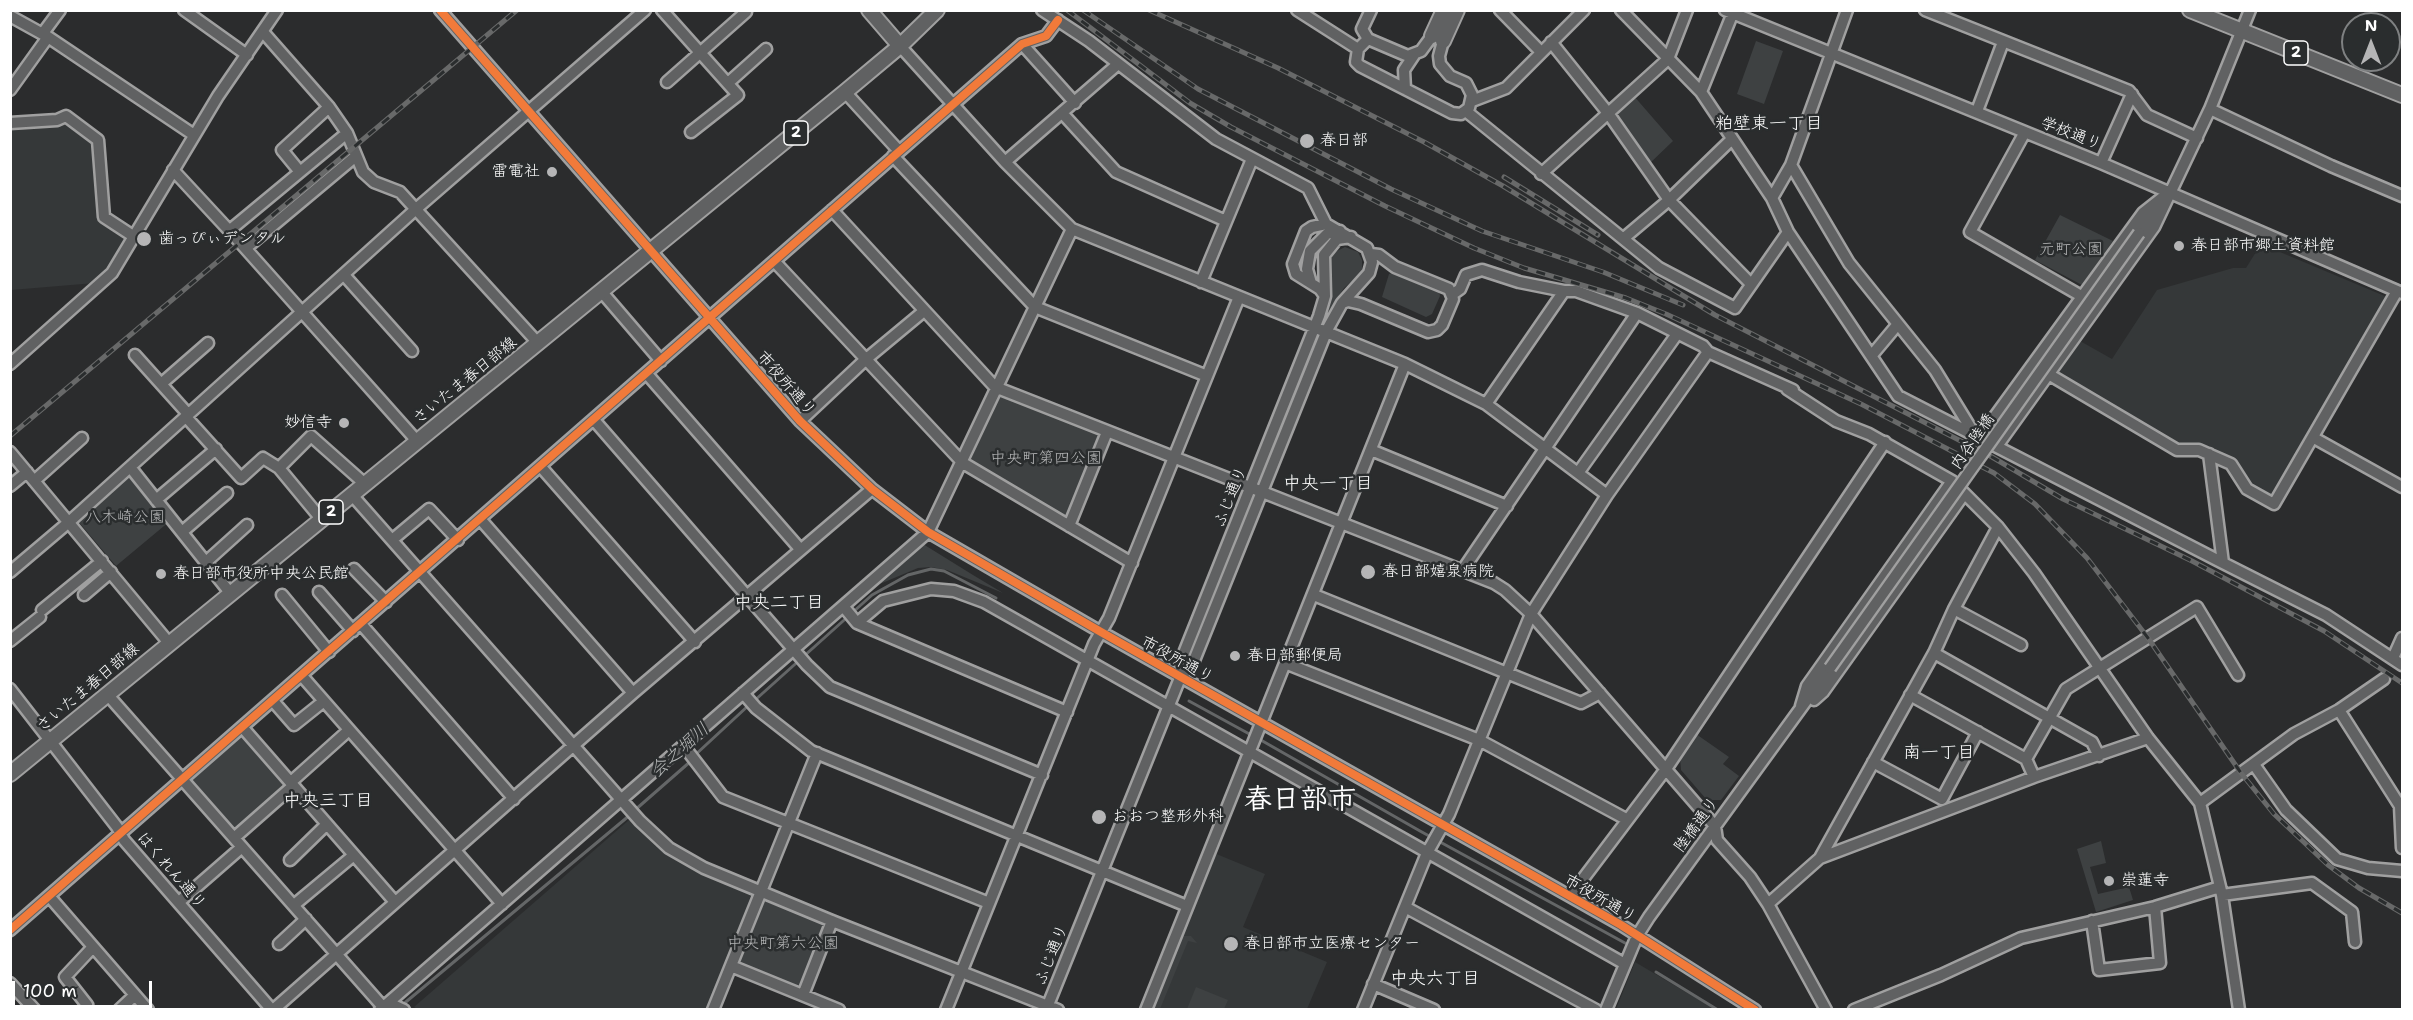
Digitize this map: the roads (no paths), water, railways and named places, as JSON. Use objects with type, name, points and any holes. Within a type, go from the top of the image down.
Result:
[{"type":"main road","points":[[870,10],[900,46]]},
{"type":"main road","name":"さいたま春日部線","points":[[10,774],[845,92],[900,46],[937,10]]},
{"type":"main road","points":[[1437,38],[1444,10]]},
{"type":"main road","points":[[1437,38],[1457,10]]},
{"type":"main road","name":"2","points":[[2190,10],[2403,95]]},
{"type":"street","points":[[10,90],[60,10]]},
{"type":"street","points":[[184,10],[247,55]]},
{"type":"street","points":[[10,364],[112,273],[172,170],[277,10]]},
{"type":"street","name":"市役所通り","points":[[440,10],[800,422],[872,489],[928,532],[1101,632],[1179,681],[1441,829],[1570,896],[1635,940],[1755,1010]]},
{"type":"street","points":[[10,572],[69,522],[527,111],[645,10]]},
{"type":"street","points":[[662,10],[738,95],[691,132]]},
{"type":"street","points":[[1042,10],[1118,64],[1216,139],[1308,188],[1326,224]]},
{"type":"street","points":[[1297,10],[1358,49]]},
{"type":"street","points":[[1371,10],[1362,29],[1368,39],[1408,56],[1414,55]]},
{"type":"street","points":[[1472,101],[1506,88],[1584,10]]},
{"type":"street","points":[[1621,10],[1701,92],[1772,198],[1788,232],[1898,396],[2326,615],[2398,662],[2403,638]]},
{"type":"street","points":[[1541,174],[1668,59],[1687,10]]},
{"type":"street","points":[[1772,198],[1791,165],[1847,10]]},
{"type":"street","points":[[1925,10],[2132,94],[2147,115],[2197,138]]},
{"type":"street","points":[[1997,446],[2050,375],[2154,226],[2210,109],[2250,10]]},
{"type":"street","points":[[1504,11],[1541,52]]},
{"type":"street","points":[[667,82],[746,12]]},
{"type":"street","points":[[1701,92],[1730,12]]},
{"type":"street","name":"学校通り","points":[[1730,12],[1977,111],[2400,292]]},
{"type":"street","points":[[10,16],[46,35],[194,135]]},
{"type":"street","points":[[10,930],[1022,44],[1046,36],[1058,20]]},
{"type":"street","points":[[263,32],[329,107],[347,133],[363,172],[374,182],[400,192],[538,343]]},
{"type":"street","points":[[1405,89],[1404,70],[1414,55],[1437,38]]},
{"type":"street","points":[[1437,38],[1440,64],[1450,76],[1466,83],[1472,95],[1467,111]]},
{"type":"street","points":[[1368,39],[1358,49],[1356,62],[1360,66],[1452,113],[1467,111],[1541,174],[1659,268],[1735,308],[1788,232]]},
{"type":"street","points":[[1551,42],[1608,113],[1669,200],[1751,284]]},
{"type":"street","points":[[1977,111],[2003,42]]},
{"type":"street","points":[[1022,44],[1075,103]]},
{"type":"street","points":[[900,46],[1005,162],[1072,230],[1405,364],[1486,404],[1607,495]]},
{"type":"street","points":[[728,83],[766,49]]},
{"type":"street","points":[[1005,162],[1118,64]]},
{"type":"street","points":[[845,92],[896,154],[1035,307],[1207,376]]},
{"type":"street","points":[[2101,163],[2132,94]]},
{"type":"street","points":[[300,172],[282,150],[329,107]]},
{"type":"street","points":[[2210,109],[2331,166],[2403,196]]},
{"type":"street","points":[[1063,114],[1116,172],[1226,220]]},
{"type":"street","points":[[10,123],[57,120],[66,116],[98,140],[104,217],[134,236]]},
{"type":"street","points":[[2025,132],[1970,232],[2082,297]]},
{"type":"street","points":[[230,230],[347,133]]},
{"type":"street","points":[[1624,238],[1669,200],[1732,139]]},
{"type":"street","points":[[246,248],[356,156]]},
{"type":"street","points":[[1201,282],[1252,159]]},
{"type":"street","points":[[1791,165],[1849,263],[1935,370],[1977,435]]},
{"type":"street","points":[[172,170],[230,230],[417,441]]},
{"type":"street","points":[[1977,435],[2144,213],[2170,192]]},
{"type":"street","name":"内谷陸橋","points":[[1830,668],[2170,192]]},
{"type":"street","points":[[832,210],[995,387],[1340,525],[1494,583],[1532,614],[1715,826],[1717,840],[1750,877],[1768,904],[1826,1010]]},
{"type":"street","points":[[1325,296],[1311,283],[1296,274],[1293,264],[1306,231],[1312,226],[1326,224],[1364,244],[1371,254],[1379,255],[1395,267],[1449,289],[1453,294]]},
{"type":"street","points":[[386,1006],[502,904],[624,803],[928,532],[963,463],[995,387],[1072,230]]},
{"type":"street","points":[[1311,283],[1307,269],[1310,251],[1321,238],[1340,231]]},
{"type":"street","points":[[1325,296],[1323,263],[1327,249],[1337,239],[1352,237]]},
{"type":"street","name":"ふじ通り","points":[[1179,681],[1193,663],[1326,333],[1342,303],[1369,273],[1371,254]]},
{"type":"street","points":[[774,261],[963,463],[1132,563]]},
{"type":"street","points":[[1342,303],[1348,301],[1362,304],[1428,332],[1437,330],[1442,325],[1453,294],[1460,289],[1466,275],[1482,270],[1519,282],[1564,291],[1576,291],[1637,313],[1703,346],[1708,352],[1786,389],[1836,421],[1851,425],[1885,442],[1952,481],[1998,526],[2034,573],[2148,738],[2200,803],[2221,891],[2239,1010]]},
{"type":"street","points":[[344,275],[412,351]]},
{"type":"street","points":[[601,291],[661,361]]},
{"type":"street","points":[[1486,404],[1564,291]]},
{"type":"street","points":[[2050,375],[2176,450],[2190,448],[2231,464],[2247,489],[2274,504],[2400,292]]},
{"type":"street","name":"ふじ通り","points":[[1051,1008],[1102,872],[1179,681],[1182,658],[1325,296]]},
{"type":"street","points":[[946,1010],[1094,644],[1132,563],[1239,297]]},
{"type":"street","points":[[800,422],[865,360],[924,311]]},
{"type":"street","points":[[1462,571],[1637,313]]},
{"type":"street","points":[[1872,355],[1898,324]]},
{"type":"street","points":[[1578,473],[1677,334]]},
{"type":"street","points":[[161,384],[208,344]]},
{"type":"street","points":[[1363,1010],[1428,850],[1441,829],[1532,614],[1607,495],[1708,352]]},
{"type":"street","points":[[135,356],[241,478],[263,458],[279,468],[322,520]]},
{"type":"street","points":[[1146,1010],[1405,364]]},
{"type":"street","points":[[647,374],[800,549]]},
{"type":"street","points":[[594,420],[807,664],[830,687],[1042,775]]},
{"type":"street","points":[[1069,526],[1107,432]]},
{"type":"street","points":[[279,468],[311,435],[365,484]]},
{"type":"street","points":[[10,486],[31,476],[82,438]]},
{"type":"street","points":[[2314,438],[2403,488]]},
{"type":"street","points":[[1570,896],[1666,769],[1885,442]]},
{"type":"street","points":[[156,500],[216,449]]},
{"type":"street","points":[[1371,450],[1507,506]]},
{"type":"street","points":[[10,452],[169,643]]},
{"type":"street","points":[[2209,454],[2223,563]]},
{"type":"street","points":[[130,467],[231,594]]},
{"type":"street","points":[[541,467],[695,642]]},
{"type":"street","points":[[1798,715],[1807,686],[1952,481]]},
{"type":"street","points":[[272,1010],[575,747],[633,693],[872,489]]},
{"type":"street","points":[[182,532],[227,493]]},
{"type":"street","points":[[1798,715],[1823,692],[1964,494]]},
{"type":"street","points":[[352,495],[657,839],[684,857],[761,891],[1051,1008]]},
{"type":"street","points":[[392,540],[429,509],[458,540]]},
{"type":"street","points":[[481,520],[633,693]]},
{"type":"street","points":[[206,562],[246,525]]},
{"type":"street","points":[[1768,904],[1820,858],[1934,653],[1954,609],[1998,526]]},
{"type":"street","points":[[10,641],[102,561]]},
{"type":"street","points":[[354,569],[386,602]]},
{"type":"street","points":[[84,595],[111,572]]},
{"type":"street","points":[[856,621],[883,601],[931,589],[954,591],[984,602],[1170,703],[1626,962]]},
{"type":"street","points":[[319,592],[357,628],[514,799]]},
{"type":"street","points":[[282,595],[329,652]]},
{"type":"street","points":[[1314,595],[1581,703],[1600,693]]},
{"type":"street","points":[[844,607],[856,621],[1067,712]]},
{"type":"street","points":[[2026,759],[2066,689],[2197,607],[2238,675]]},
{"type":"street","points":[[1954,609],[2021,645]]},
{"type":"street","points":[[1934,653],[2092,742],[2099,756]]},
{"type":"street","points":[[1285,663],[1479,740],[1626,819]]},
{"type":"street","name":"陸橋通り","points":[[1606,1010],[1635,940],[1830,668]]},
{"type":"street","points":[[302,676],[502,904]]},
{"type":"street","points":[[2200,803],[2255,766],[2295,734],[2339,710],[2384,680]]},
{"type":"street","name":"はくれん通り","points":[[10,689],[121,834],[272,1010]]},
{"type":"street","points":[[107,694],[337,955],[386,1006],[404,1010]]},
{"type":"street","points":[[744,695],[756,708],[817,753],[1187,906]]},
{"type":"street","points":[[1910,695],[2026,759],[2034,777]]},
{"type":"street","points":[[273,701],[294,725],[324,701]]},
{"type":"street","points":[[2339,710],[2400,806],[2403,848]]},
{"type":"street","points":[[243,728],[395,902]]},
{"type":"street","points":[[234,838],[349,730]]},
{"type":"street","points":[[1941,814],[1942,799],[1978,732]]},
{"type":"street","points":[[1820,858],[2034,777],[2148,738]]},
{"type":"street","points":[[685,748],[723,797],[989,903]]},
{"type":"street","points":[[713,1010],[817,753]]},
{"type":"street","points":[[1873,762],[1942,799]]},
{"type":"street","points":[[2255,766],[2286,810],[2337,859],[2368,868],[2403,871]]},
{"type":"street","points":[[290,860],[327,824]]},
{"type":"street","points":[[179,903],[242,847]]},
{"type":"street","points":[[294,905],[354,855]]},
{"type":"street","points":[[1854,1010],[1941,975],[2021,938],[2221,891],[2312,883],[2352,912],[2355,942]]},
{"type":"street","points":[[49,896],[148,1010]]},
{"type":"street","points":[[1405,907],[1596,1010]]},
{"type":"street","points":[[2092,921],[2099,970],[2160,963],[2155,907]]},
{"type":"street","points":[[279,944],[306,919]]},
{"type":"street","points":[[803,995],[832,921]]},
{"type":"street","points":[[82,1010],[87,1005],[64,977],[93,947]]},
{"type":"street","points":[[731,966],[839,1010]]},
{"type":"street","points":[[10,983],[35,1010]]},
{"type":"street","points":[[1373,984],[1434,1010]]},
{"type":"street","points":[[119,1010],[135,996]]},
{"type":"waterway","name":"会之堀川","points":[[754,701],[872,595],[908,575],[931,569],[944,571],[996,598]]},
{"type":"waterway","name":"会之堀川","points":[[1189,701],[1253,736]]},
{"type":"waterway","name":"会之堀川","points":[[694,756],[749,705]]},
{"type":"waterway","name":"会之堀川","points":[[1259,739],[1420,831],[1625,943]]},
{"type":"waterway","name":"会之堀川","points":[[635,810],[691,761]]},
{"type":"waterway","name":"会之堀川","points":[[401,1006],[630,815]]},
{"type":"waterway","name":"会之堀川","points":[[1656,972],[1718,1010]]},
{"type":"railway","points":[[10,436],[517,10]]},
{"type":"railway","points":[[1067,10],[1190,103],[1231,127],[1385,206],[1474,248],[1524,268],[1626,298],[1666,314],[1861,404],[1994,473],[2035,504],[2087,558],[2148,638],[2241,773],[2274,814],[2328,865],[2359,888],[2402,913]]},
{"type":"railway","points":[[1083,10],[1198,89],[1391,189],[1482,231],[1603,272],[1683,305]]},
{"type":"railway","points":[[1149,10],[1278,68],[1424,142],[1503,186],[1715,315],[1992,457],[2063,499],[2192,561],[2324,631],[2402,683]]},
{"type":"railway","points":[[1504,177],[1598,235]]},
{"type":"place","name":"春日部","points":[[1307,141]]},
{"type":"place","name":"雷電社","points":[[552,172]]},
{"type":"place","name":"歯っぴぃデンタル","points":[[144,239]]},
{"type":"place","name":"春日部市郷土資料館","points":[[2179,246]]},
{"type":"place","name":"妙信寺","points":[[344,423]]},
{"type":"place","name":"春日部嬉泉病院","points":[[1368,572]]},
{"type":"place","name":"春日部市役所中央公民館","points":[[161,574]]},
{"type":"place","name":"春日部郵便局","points":[[1235,656]]},
{"type":"place","name":"おおつ整形外科","points":[[1099,817]]},
{"type":"place","name":"崇蓮寺","points":[[2109,881]]},
{"type":"place","name":"春日部市立医療センター","points":[[1231,944]]},
{"type":"district","name":"粕壁東一丁目","points":[[1769,124]]},
{"type":"district","name":"中央一丁目","points":[[1328,484]]},
{"type":"district","name":"中央二丁目","points":[[779,603]]},
{"type":"district","name":"南一丁目","points":[[1939,753]]},
{"type":"district","name":"中央三丁目","points":[[328,801]]},
{"type":"district","name":"春日部市","points":[[1300,801]]},
{"type":"district","name":"中央六丁目","points":[[1435,979]]},
{"type":"park label","name":"元町公園","points":[[2071,250]]},
{"type":"park label","name":"中央町第四公園","points":[[1046,459]]},
{"type":"park label","name":"八木崎公園","points":[[125,518]]},
{"type":"park label","name":"中央町第六公園","points":[[783,944]]}]
